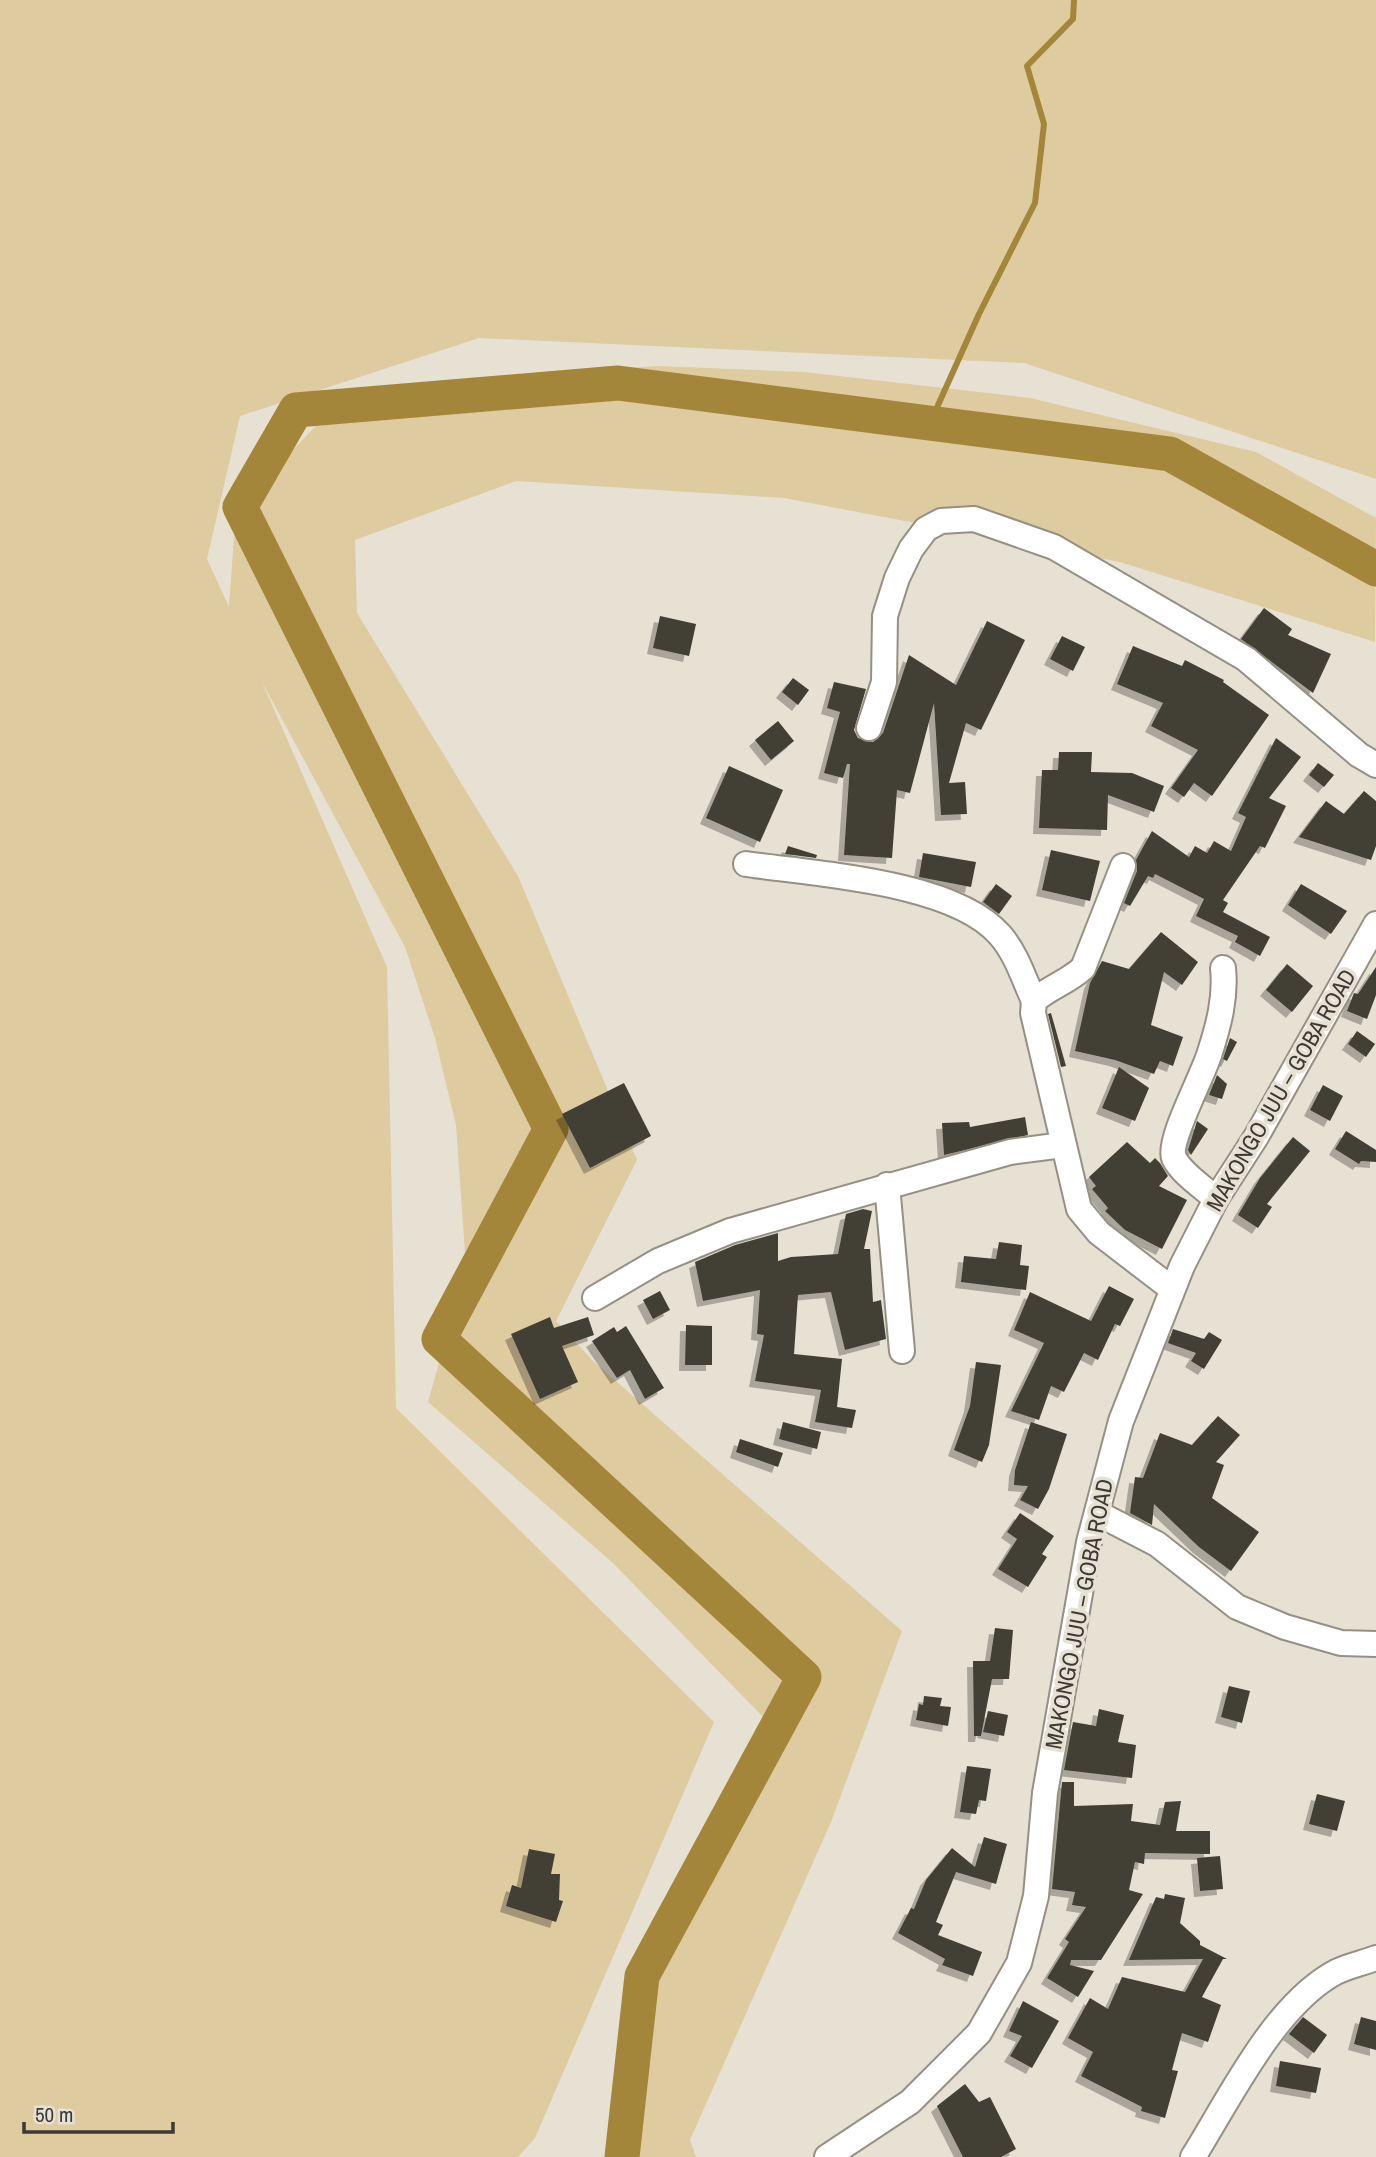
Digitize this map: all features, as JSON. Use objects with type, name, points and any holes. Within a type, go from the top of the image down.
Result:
[{"type":"street","points":[[869,728],[884,682],[885,616],[893,587],[911,549],[926,529],[941,521],[974,519],[1054,547],[1246,659],[1359,755],[1376,765]]},
{"type":"street","points":[[746,864],[856,880],[939,897],[988,923],[1001,936],[1015,958],[1034,1001],[1033,1013],[1079,1209],[1099,1233],[1172,1289]]},
{"type":"street","points":[[1034,1001],[1083,968],[1123,866]]},
{"type":"street","name":"MAKONGO JUU – GOBA ROAD","points":[[827,2157],[918,2094],[979,2032],[1019,1963],[1036,1896],[1045,1793],[1066,1662],[1097,1513],[1121,1421],[1172,1289],[1216,1199],[1256,1137],[1376,924]]},
{"type":"street","points":[[1216,1199],[1176,1161],[1172,1148],[1195,1095],[1220,1021],[1225,991],[1223,968]]},
{"type":"street","points":[[595,1298],[658,1261],[730,1231],[1010,1152],[1063,1145]]},
{"type":"street","points":[[887,1185],[902,1351]]},
{"type":"street","points":[[1097,1513],[1157,1544],[1237,1607],[1285,1628],[1340,1643],[1376,1644]]},
{"type":"street","points":[[1193,2157],[1238,2077],[1297,2003],[1335,1973],[1376,1958]]},
{"type":"shaded area","points":[[0,0],[1376,0],[1376,479],[1024,363],[479,338],[240,416],[207,559],[229,607],[236,509],[333,408],[407,394],[567,372],[658,366],[804,372],[1030,398],[1256,452],[1376,518],[1375,642],[1120,562],[784,498],[516,481],[355,540],[357,613],[518,876],[637,1160],[556,1321],[593,1361],[902,1631],[831,1822],[690,2140],[696,2157],[615,2157],[652,1933],[766,1720],[613,1563],[428,1402],[466,1267],[456,1125],[435,1038],[405,947],[262,682],[387,967],[396,1408],[714,1722],[535,2138],[518,2157],[0,2157]]},
{"type":"building","points":[[1264,608],[1292,629],[1288,635],[1331,654],[1313,693],[1241,639]]},
{"type":"building","points":[[660,616],[696,624],[689,656],[653,648]]},
{"type":"building","points":[[987,621],[1025,640],[981,730],[966,723],[949,783],[965,782],[967,814],[941,815],[934,703],[910,793],[897,790],[892,858],[844,855],[850,764],[847,764],[843,778],[824,773],[840,712],[827,708],[834,682],[866,689],[854,730],[858,738],[873,742],[883,733],[909,655],[956,685]]},
{"type":"building","points":[[1062,636],[1085,647],[1073,671],[1050,659]]},
{"type":"building","points":[[1133,646],[1182,666],[1185,660],[1224,680],[1223,682],[1269,715],[1212,796],[1194,783],[1184,797],[1171,788],[1198,750],[1151,726],[1163,703],[1117,684]]},
{"type":"building","points":[[793,678],[809,690],[798,705],[782,692]]},
{"type":"building","points":[[778,721],[794,741],[771,760],[755,740]]},
{"type":"building","points":[[1276,738],[1301,757],[1269,798],[1286,806],[1265,848],[1260,846],[1223,900],[1228,903],[1223,912],[1270,937],[1260,956],[1235,942],[1238,936],[1196,916],[1204,899],[1155,874],[1153,878],[1148,876],[1130,906],[1124,903],[1137,871],[1136,860],[1152,831],[1189,857],[1195,846],[1207,853],[1214,841],[1231,851],[1246,817],[1238,813]]},
{"type":"building","points":[[1059,752],[1092,752],[1091,772],[1132,773],[1164,786],[1154,812],[1108,795],[1107,830],[1039,828],[1042,770],[1058,770]]},
{"type":"building","points":[[1318,763],[1334,775],[1324,787],[1309,775]]},
{"type":"building","points":[[729,766],[783,790],[760,842],[706,818]]},
{"type":"building","points":[[1364,791],[1376,801],[1376,846],[1371,860],[1299,837],[1326,801],[1344,814]]},
{"type":"building","points":[[788,846],[817,855],[816,858],[785,854]]},
{"type":"building","points":[[1051,850],[1100,861],[1090,901],[1042,890]]},
{"type":"building","points":[[923,853],[976,862],[971,887],[919,877]]},
{"type":"building","points":[[996,884],[1012,896],[999,914],[983,902]]},
{"type":"building","points":[[1301,884],[1347,911],[1331,934],[1288,905]]},
{"type":"building","points":[[1161,932],[1198,962],[1182,985],[1164,972],[1151,1025],[1183,1037],[1173,1066],[1160,1061],[1154,1074],[1115,1060],[1075,1051],[1090,983],[1102,961],[1129,969]]},
{"type":"building","points":[[1287,964],[1313,986],[1292,1012],[1266,990]]},
{"type":"building","points":[[1376,967],[1376,995],[1367,1019],[1347,1011],[1354,993],[1358,994]]},
{"type":"building","points":[[1051,1013],[1066,1066],[1061,1067],[1048,1014]]},
{"type":"building","points":[[1357,1031],[1375,1044],[1366,1057],[1348,1044]]},
{"type":"building","points":[[1230,1038],[1237,1042],[1227,1061],[1223,1059]]},
{"type":"building","points":[[1119,1067],[1149,1088],[1135,1121],[1102,1108]]},
{"type":"building","points":[[1217,1075],[1227,1084],[1222,1099],[1209,1095]]},
{"type":"building","points":[[624,1083],[651,1136],[590,1168],[562,1114]]},
{"type":"building","points":[[1323,1085],[1343,1096],[1330,1121],[1310,1110]]},
{"type":"building","points":[[1025,1117],[1028,1135],[944,1155],[942,1123],[969,1122],[970,1127]]},
{"type":"building","points":[[1197,1121],[1208,1129],[1191,1155],[1188,1150]]},
{"type":"building","points":[[1346,1131],[1376,1150],[1376,1162],[1361,1161],[1359,1164],[1335,1149]]},
{"type":"building","points":[[1293,1137],[1310,1151],[1267,1204],[1272,1207],[1258,1228],[1238,1215],[1260,1178]]},
{"type":"building","points":[[1127,1142],[1150,1163],[1155,1158],[1160,1163],[1168,1176],[1159,1186],[1187,1200],[1162,1249],[1125,1230],[1105,1211],[1108,1208],[1092,1189],[1096,1186],[1089,1177]]},
{"type":"building","points":[[863,1209],[872,1211],[864,1249],[870,1249],[873,1302],[881,1300],[886,1339],[845,1350],[831,1292],[798,1295],[794,1354],[842,1359],[837,1407],[856,1410],[852,1428],[815,1422],[821,1390],[755,1381],[764,1335],[757,1334],[760,1290],[703,1301],[695,1262],[735,1245],[778,1233],[778,1261],[791,1257],[838,1254],[846,1214]]},
{"type":"building","points":[[999,1242],[1022,1245],[1020,1265],[1029,1266],[1026,1290],[961,1282],[964,1256],[996,1259]]},
{"type":"building","points":[[1109,1286],[1134,1299],[1120,1326],[1115,1324],[1098,1360],[1084,1353],[1064,1392],[1051,1386],[1039,1420],[1011,1411],[1044,1343],[1014,1330],[1030,1292],[1091,1321]]},
{"type":"building","points":[[660,1291],[670,1310],[653,1319],[643,1300]]},
{"type":"building","points":[[550,1317],[554,1328],[588,1317],[594,1335],[562,1346],[578,1382],[540,1399],[511,1334]]},
{"type":"building","points":[[686,1325],[712,1326],[712,1365],[685,1365]]},
{"type":"building","points":[[626,1326],[664,1388],[645,1399],[630,1370],[617,1378],[592,1341],[614,1327],[617,1332]]},
{"type":"building","points":[[1173,1329],[1204,1339],[1209,1332],[1222,1340],[1204,1369],[1191,1361],[1196,1353],[1168,1343]]},
{"type":"building","points":[[976,1362],[1001,1365],[989,1445],[982,1462],[954,1450],[970,1406]]},
{"type":"building","points":[[1218,1416],[1240,1435],[1216,1462],[1224,1465],[1212,1498],[1259,1532],[1231,1571],[1199,1547],[1154,1504],[1152,1525],[1130,1513],[1135,1477],[1143,1478],[1160,1433],[1192,1445]]},
{"type":"building","points":[[783,1422],[821,1432],[817,1449],[779,1439]]},
{"type":"building","points":[[1031,1422],[1067,1434],[1049,1489],[1038,1509],[1020,1500],[1028,1486],[1014,1485],[1015,1470]]},
{"type":"building","points":[[740,1439],[783,1453],[778,1467],[736,1452]]},
{"type":"building","points":[[1020,1513],[1054,1536],[1042,1554],[1047,1557],[1028,1587],[998,1569],[1017,1539],[1007,1532]]},
{"type":"building","points":[[995,1628],[1013,1630],[1009,1679],[992,1679],[981,1736],[974,1736],[973,1661],[990,1661]]},
{"type":"building","points":[[1229,1686],[1250,1691],[1242,1723],[1221,1717]]},
{"type":"building","points":[[924,1696],[942,1698],[940,1706],[951,1707],[948,1726],[916,1720],[919,1704],[923,1705]]},
{"type":"building","points":[[1099,1709],[1124,1715],[1118,1742],[1136,1745],[1132,1778],[1064,1770],[1073,1722],[1096,1726]]},
{"type":"building","points":[[988,1711],[1008,1715],[1004,1736],[983,1732]]},
{"type":"building","points":[[967,1766],[991,1769],[986,1801],[979,1800],[976,1814],[960,1812]]},
{"type":"building","points":[[1062,1782],[1074,1782],[1074,1806],[1133,1804],[1131,1821],[1160,1825],[1165,1802],[1181,1801],[1176,1831],[1210,1831],[1210,1854],[1145,1853],[1144,1864],[1135,1862],[1129,1890],[1143,1894],[1101,1960],[1071,1960],[1070,1965],[1094,1971],[1078,1997],[1047,1978],[1069,1942],[1065,1939],[1086,1907],[1072,1905],[1075,1892],[1052,1889]]},
{"type":"building","points":[[1317,1794],[1345,1801],[1337,1831],[1309,1824]]},
{"type":"building","points":[[984,1837],[1007,1844],[996,1884],[956,1872],[936,1922],[943,1925],[938,1935],[982,1952],[973,1976],[942,1965],[945,1959],[898,1933],[911,1908],[914,1909],[926,1880],[952,1848],[975,1867]]},
{"type":"building","points":[[529,1849],[555,1854],[551,1874],[560,1874],[559,1900],[563,1901],[556,1922],[506,1906],[512,1885],[521,1888]]},
{"type":"building","points":[[1220,1856],[1223,1889],[1200,1891],[1197,1858]]},
{"type":"building","points":[[1165,1894],[1185,1898],[1180,1923],[1200,1941],[1200,1945],[1227,1959],[1223,1959],[1202,1997],[1221,2005],[1208,2042],[1182,2033],[1172,2070],[1178,2071],[1165,2118],[1141,2111],[1142,2107],[1081,2076],[1093,2052],[1068,2038],[1090,1998],[1108,2009],[1122,1977],[1185,1992],[1203,1959],[1129,1960],[1156,1897],[1164,1899]]},
{"type":"building","points":[[1023,2001],[1059,2021],[1032,2068],[1010,2056],[1022,2036],[1009,2031]]},
{"type":"building","points":[[1303,2017],[1327,2035],[1314,2053],[1289,2034]]},
{"type":"building","points":[[1361,2017],[1376,2021],[1376,2050],[1354,2044]]},
{"type":"building","points":[[1280,2061],[1321,2068],[1316,2093],[1276,2086]]},
{"type":"building","points":[[965,2084],[979,2102],[990,2097],[1016,2149],[1001,2157],[963,2157],[937,2106]]},
{"type":"waterway","points":[[930,423],[979,314],[1035,203],[1044,124],[1027,66],[1073,19],[1074,0]]},
{"type":"waterway","points":[[622,2157],[642,1976],[804,1677],[439,1339],[551,1129],[240,507],[296,410],[618,383],[1170,454],[1376,569]]}]
